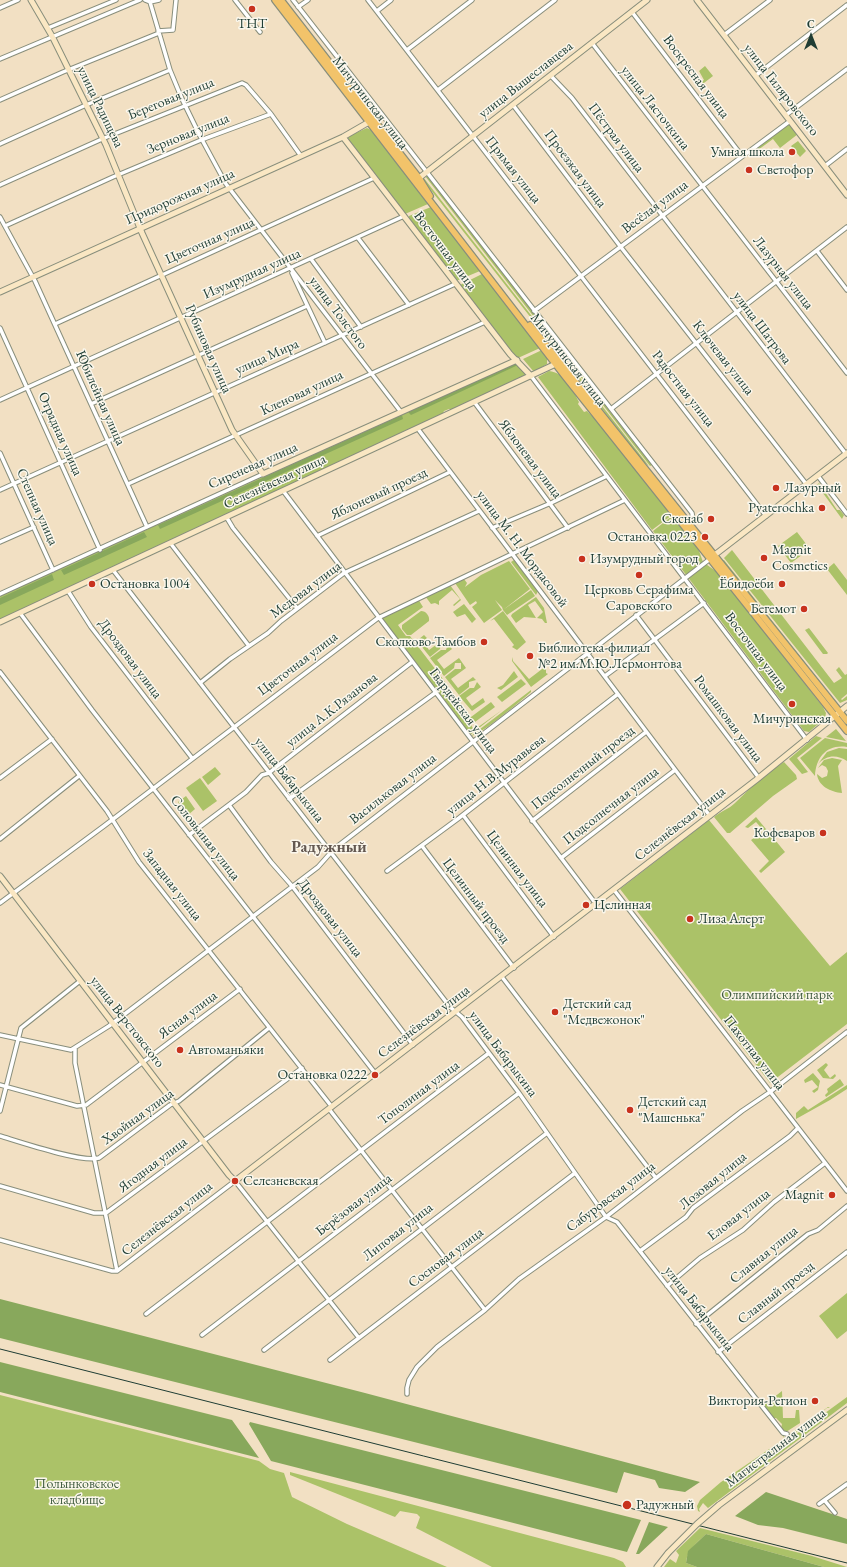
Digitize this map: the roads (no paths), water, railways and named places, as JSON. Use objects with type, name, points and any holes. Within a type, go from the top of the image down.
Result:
[{"type":"main road","name":"Мичуринская улица","points":[[274,0],[558,363],[838,714],[847,730]]},
{"type":"main road","name":"Мичуринская улица","points":[[281,0],[558,363],[689,524],[712,557]]},
{"type":"main road","name":"Мичуринская улица","points":[[838,714],[847,721]]},
{"type":"street","points":[[0,8],[18,0]]},
{"type":"street","name":"улица Радищева","points":[[31,0],[48,28],[69,69],[102,139],[140,228]]},
{"type":"street","points":[[48,28],[116,0]]},
{"type":"street","points":[[0,59],[140,0]]},
{"type":"street","points":[[145,0],[150,2],[159,0]]},
{"type":"street","points":[[0,100],[158,32],[173,30],[176,0]]},
{"type":"street","points":[[235,0],[260,32]]},
{"type":"street","points":[[293,0],[692,513],[693,521],[689,524]]},
{"type":"street","points":[[298,7],[308,0]]},
{"type":"street","name":"Прямая улица","points":[[368,0],[581,276]]},
{"type":"street","points":[[377,11],[391,0]]},
{"type":"street","points":[[407,50],[472,0]]},
{"type":"street","points":[[438,90],[555,0]]},
{"type":"street","name":"улица Вышеславцева","points":[[418,178],[647,0]]},
{"type":"street","name":"улица Гиляровского","points":[[697,0],[847,195]]},
{"type":"street","points":[[724,35],[770,0]]},
{"type":"street","name":"улица Толстого","points":[[150,2],[170,70],[201,140],[229,188],[401,412]]},
{"type":"street","points":[[755,76],[847,5]]},
{"type":"street","name":"Воскресная улица","points":[[632,12],[742,156]]},
{"type":"street","name":"улица Ласточкина","points":[[592,44],[701,186]]},
{"type":"street","points":[[786,116],[847,68]]},
{"type":"street","points":[[0,144],[86,105],[170,70]]},
{"type":"street","name":"Пёстрая улица","points":[[551,76],[572,98],[661,216]]},
{"type":"street","name":"Береговая улица","points":[[0,185],[102,139],[242,83],[246,84],[271,114]]},
{"type":"street","name":"Проезжая улица","points":[[513,105],[620,246]]},
{"type":"street","points":[[271,114],[301,156]]},
{"type":"street","name":"Зерновая улица","points":[[5,226],[118,175],[201,140],[271,114]]},
{"type":"street","name":"Весёлая улица","points":[[534,311],[790,121]]},
{"type":"street","name":"Придорожная улица","points":[[0,292],[343,137],[369,122]]},
{"type":"street","name":"Восточная улица","points":[[343,137],[455,284],[531,376],[807,740]]},
{"type":"street","points":[[825,166],[847,148]]},
{"type":"street","name":"Цветочная улица","points":[[55,324],[374,178]]},
{"type":"street","name":"Лазурная улица","points":[[701,186],[847,373]]},
{"type":"street","name":"Изумрудная улица","points":[[0,400],[311,260],[404,216]]},
{"type":"street","name":"улица Шатрова","points":[[661,216],[847,453]]},
{"type":"street","name":"Юбилейная улица","points":[[0,217],[33,277],[147,527]]},
{"type":"street","name":"Рубиновая улица","points":[[140,228],[214,393],[235,436],[263,474]]},
{"type":"street","points":[[611,409],[847,228]]},
{"type":"street","points":[[358,238],[409,305]]},
{"type":"street","name":"Ключевая улица","points":[[620,246],[807,484]]},
{"type":"street","points":[[816,251],[847,290]]},
{"type":"street","points":[[311,260],[361,326]]},
{"type":"street","points":[[290,269],[325,343]]},
{"type":"street","name":"Радостная улица","points":[[581,276],[766,516]]},
{"type":"street","name":"улица Мира","points":[[0,490],[455,284]]},
{"type":"street","points":[[91,404],[307,306]]},
{"type":"street","name":"Кленовая улица","points":[[128,484],[485,322]]},
{"type":"street","name":"Отрадная улица","points":[[0,328],[100,550]]},
{"type":"street","name":"Сиреневая улица","points":[[0,594],[517,360]]},
{"type":"street","name":"Селезнёвская улица","points":[[0,622],[284,492],[558,363]]},
{"type":"street","name":"Яблоневая улица","points":[[475,403],[551,503],[568,528]]},
{"type":"street","name":"улица М. Н. Мордасовой","points":[[418,429],[710,816]]},
{"type":"street","name":"Степная улица","points":[[0,453],[53,570]]},
{"type":"street","points":[[712,557],[847,453]]},
{"type":"street","name":"Яблоневый проезд","points":[[317,536],[450,472]]},
{"type":"street","points":[[492,528],[551,503],[607,476]]},
{"type":"street","points":[[818,476],[847,514]]},
{"type":"street","name":"Гвардейская улица","points":[[284,492],[596,904]]},
{"type":"street","name":"Цветочная улица","points":[[13,893],[378,618],[625,500]]},
{"type":"street","name":"Медовая улица","points":[[200,683],[268,633],[297,608],[344,573],[479,511]]},
{"type":"street","points":[[227,518],[233,528],[297,608]]},
{"type":"street","points":[[0,542],[34,527]]},
{"type":"street","points":[[171,544],[249,646]]},
{"type":"street","name":"Васильковая улица","points":[[75,1049],[112,1024],[251,916],[318,867],[330,852],[712,557]]},
{"type":"street","name":"улица Бабарыкина","points":[[113,570],[330,852],[456,1012],[462,1016],[519,1093],[606,1217],[618,1222],[718,1352],[783,1433],[787,1434]]},
{"type":"street","name":"Дроздовая улица","points":[[68,591],[91,627],[192,758]]},
{"type":"street","points":[[605,676],[704,603]]},
{"type":"street","name":"Соловьиная улица","points":[[20,613],[251,916],[375,1073]]},
{"type":"street","name":"Ромашковая улица","points":[[636,616],[759,778]]},
{"type":"street","name":"улица А.К.Рязанова","points":[[189,835],[246,792],[262,774],[269,773],[412,662]]},
{"type":"street","name":"Западная улица","points":[[0,672],[112,819],[139,862],[302,1068],[361,1150],[485,1310]]},
{"type":"street","points":[[289,799],[435,693]]},
{"type":"street","name":"улица Н.В.Муравьева","points":[[387,872],[463,815],[618,694]]},
{"type":"street","name":"Селезнёвская улица","points":[[0,1240],[112,1271],[117,1271],[514,968],[759,778],[847,706]]},
{"type":"street","name":"Подсолнечный проезд","points":[[532,821],[646,732]]},
{"type":"street","points":[[0,778],[52,739]]},
{"type":"street","name":"Подсолнечная улица","points":[[561,858],[675,770]]},
{"type":"street","points":[[0,840],[79,776]]},
{"type":"street","name":"Дроздовая улица","points":[[229,805],[271,862],[292,886],[413,1045]]},
{"type":"street","name":"Целинная улица","points":[[463,815],[554,937]]},
{"type":"street","name":"Целинный проезд","points":[[422,846],[514,968]]},
{"type":"street","name":"улица Верстовского","points":[[0,876],[112,1024],[235,1181]]},
{"type":"street","name":"Пахотная улица","points":[[614,890],[847,1192]]},
{"type":"street","points":[[0,903],[13,893]]},
{"type":"street","points":[[502,977],[656,1178]]},
{"type":"street","points":[[0,1111],[20,1030],[24,1024],[80,981]]},
{"type":"street","name":"Ясная улица","points":[[84,1106],[91,1103],[240,989]]},
{"type":"street","name":"Хвойная улица","points":[[0,1136],[71,1156],[96,1159],[108,1153],[174,1103],[179,1101],[269,1028]]},
{"type":"street","name":"Сабуровская улица","points":[[407,1394],[406,1388],[417,1367],[437,1347],[485,1310],[519,1280],[606,1217],[742,1111],[770,1092],[847,1032]]},
{"type":"street","points":[[0,1035],[19,1038],[62,1049],[75,1049],[75,1063],[96,1159],[117,1271]]},
{"type":"street","name":"Тополиная улица","points":[[146,1314],[489,1053]]},
{"type":"street","name":"Ягодная улица","points":[[106,1213],[302,1068]]},
{"type":"street","points":[[0,1085],[77,1106],[84,1106]]},
{"type":"street","name":"Берёзовая улица","points":[[202,1335],[519,1093]]},
{"type":"street","name":"Лозовая улица","points":[[640,1251],[686,1217],[693,1208],[790,1136],[798,1128]]},
{"type":"street","name":"Липовая улица","points":[[264,1350],[422,1227],[547,1133]]},
{"type":"street","name":"Еловая улица","points":[[667,1286],[700,1258],[743,1230],[774,1202],[825,1163]]},
{"type":"street","name":"Сосновая улица","points":[[330,1360],[575,1173]]},
{"type":"street","points":[[235,1181],[359,1338]]},
{"type":"street","points":[[0,1186],[94,1213],[106,1213]]},
{"type":"street","name":"Славная улица","points":[[696,1324],[808,1234],[818,1230],[847,1206]]},
{"type":"street","name":"Славный проезд","points":[[718,1352],[847,1252]]},
{"type":"street","name":"Магистральная улица","points":[[657,1567],[668,1553],[697,1524],[847,1410]]},
{"type":"street","points":[[820,1504],[847,1484]]},
{"type":"street","points":[[825,1501],[835,1513]]},
{"type":"railway","points":[[0,1349],[847,1563]]},
{"type":"place","name":"ТНТ","points":[[252,9]]},
{"type":"place","name":"Умная школа","points":[[792,152]]},
{"type":"place","name":"Светофор","points":[[749,170]]},
{"type":"place","name":"Лазурный","points":[[776,488]]},
{"type":"place","name":"Pyaterochka","points":[[822,508]]},
{"type":"place","name":"Скснаб","points":[[711,519]]},
{"type":"place","name":"Остановка 0223","points":[[705,537]]},
{"type":"place","name":"Magnit Cosmetics","points":[[764,558]]},
{"type":"place","name":"Изумрудный город","points":[[582,559]]},
{"type":"place","name":"Церковь Серафима Саровского","points":[[639,575]]},
{"type":"place","name":"Остановка 1004","points":[[92,584]]},
{"type":"place","name":"Ёбидоёби","points":[[782,584]]},
{"type":"place","name":"Бегемот","points":[[804,609]]},
{"type":"place","name":"Сколково-Тамбов","points":[[484,642]]},
{"type":"place","name":"Библиотека-филиал №2 им.М.Ю.Лермонтова","points":[[530,656]]},
{"type":"place","name":"Мичуринская","points":[[792,704]]},
{"type":"place","name":"Кофеваров","points":[[823,833]]},
{"type":"place","name":"Целинная","points":[[586,905]]},
{"type":"place","name":"Лиза Алерт","points":[[690,919]]},
{"type":"place","name":"Детский сад \"Медвежонок\"","points":[[555,1012]]},
{"type":"place","name":"Автоманьяки","points":[[180,1050]]},
{"type":"place","name":"Остановка 0222","points":[[375,1075]]},
{"type":"place","name":"Детский сад \"Машенька\"","points":[[630,1110]]},
{"type":"place","name":"Селезневская","points":[[235,1181]]},
{"type":"place","name":"Magnit","points":[[832,1195]]},
{"type":"place","name":"Виктория-Регион","points":[[815,1401]]},
{"type":"place","name":"Радужный","points":[[627,1505]]},
{"type":"district","name":"Радужный","points":[[329,848]]},
{"type":"park label","name":"Олимпийский парк","points":[[777,995]]},
{"type":"park label","name":"Полынковское кладбище","points":[[77,1492]]}]
